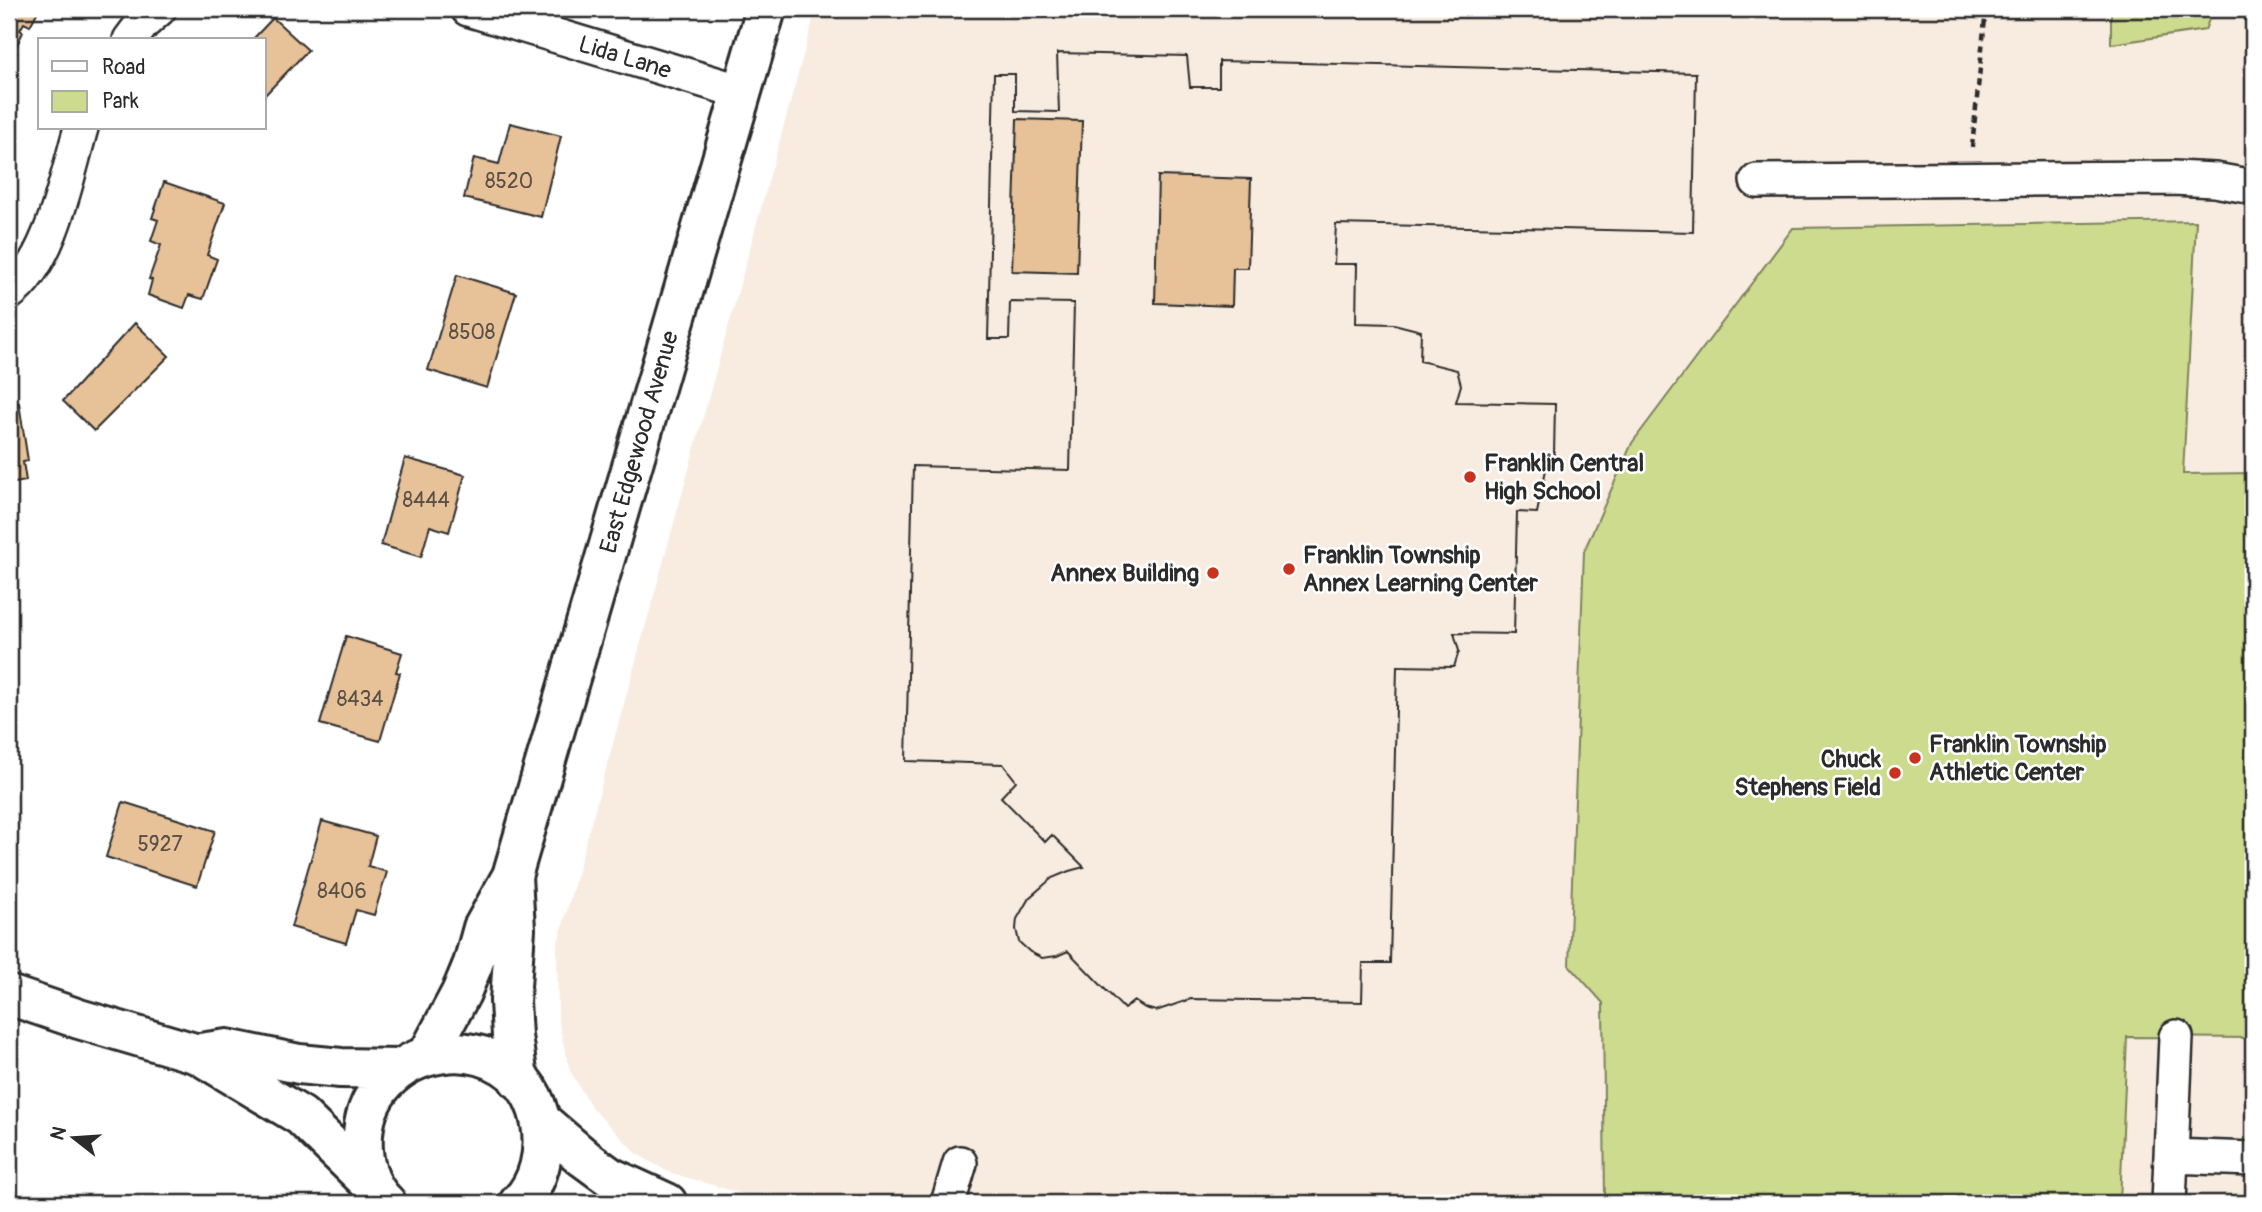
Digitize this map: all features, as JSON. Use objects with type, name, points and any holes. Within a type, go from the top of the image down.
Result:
[{"type":"main road","name":"East Edgewood Avenue","points":[[512,876],[766,9]]},
{"type":"main road","points":[[381,1198],[363,1155],[364,1122],[377,1092],[413,1062],[461,993],[483,928],[512,876]]},
{"type":"main road","points":[[512,876],[514,929],[510,1000],[518,1079]]},
{"type":"main road","points":[[9,995],[198,1054],[301,1116],[381,1198]]},
{"type":"main road","points":[[198,1054],[227,1049],[299,1064],[341,1068],[413,1062],[452,1051],[476,1054],[505,1068],[518,1079],[528,1091],[541,1121],[542,1153],[539,1169],[533,1184],[519,1203]]},
{"type":"main road","points":[[541,1121],[610,1177],[667,1203]]},
{"type":"street","points":[[132,38],[159,9]]},
{"type":"street","name":"Lida Lane","points":[[468,9],[742,92]]},
{"type":"street","points":[[9,293],[36,262],[50,233],[80,130]]},
{"type":"street","points":[[1758,181],[2173,178],[2215,180],[2253,187]]},
{"type":"street","points":[[2169,1203],[2176,1037]]},
{"type":"street","points":[[2171,1156],[2253,1159]]},
{"type":"street","points":[[948,1203],[960,1163]]},
{"type":"path","points":[[1969,179],[1986,9]]},
{"type":"shaded area","name":"Franklin Central High School","points":[[816,9],[2253,9],[2253,1203],[774,1203],[668,1172],[637,1154],[592,1108],[570,1071],[558,1020],[557,946]]},
{"type":"green space","points":[[2111,9],[2213,9],[2205,30],[2111,44]]},
{"type":"green space","name":"Franklin Township Athletic Center","points":[[2196,221],[2183,474],[2253,473],[2253,1038],[2127,1037],[2120,1203],[1605,1203],[1603,1003],[1569,965],[1584,551],[1632,443],[1793,228]]},
{"type":"building","points":[[9,9],[39,9],[30,26],[24,23],[20,30],[23,32],[9,70]]},
{"type":"building","points":[[273,18],[308,50],[266,94],[266,38],[254,38]]},
{"type":"building","name":"Annex Building","points":[[1057,53],[1187,56],[1190,87],[1219,87],[1219,61],[1696,73],[1693,232],[1336,224],[1334,264],[1357,264],[1356,323],[1394,324],[1421,331],[1420,361],[1457,370],[1461,385],[1456,402],[1555,404],[1554,455],[1549,455],[1537,513],[1517,512],[1514,634],[1454,633],[1459,651],[1454,667],[1397,666],[1390,963],[1363,963],[1362,1002],[1191,999],[1156,1011],[1134,1001],[1124,1009],[1068,951],[1042,958],[1019,942],[1017,919],[1029,898],[1052,878],[1084,867],[1052,835],[1045,842],[1001,797],[1016,781],[1003,764],[906,761],[913,466],[1070,470],[1074,303],[1010,302],[1009,339],[988,339],[994,74],[1015,74],[1015,111],[1059,112]],"holes":[[[1017,119],[1082,121],[1077,273],[1012,271]],[[1158,176],[1251,179],[1248,268],[1233,268],[1232,306],[1155,303]]]},
{"type":"building","name":"Annex Building","points":[[1057,53],[1187,56],[1190,87],[1219,87],[1219,61],[1696,73],[1693,232],[1336,224],[1334,264],[1357,264],[1356,323],[1394,324],[1421,331],[1420,361],[1457,370],[1461,385],[1456,402],[1555,404],[1554,455],[1549,455],[1537,513],[1517,512],[1514,634],[1454,633],[1459,651],[1454,667],[1397,666],[1390,963],[1363,963],[1362,1002],[1191,999],[1156,1011],[1134,1001],[1124,1009],[1068,951],[1042,958],[1019,942],[1017,919],[1029,898],[1052,878],[1084,867],[1052,835],[1045,842],[1001,797],[1016,781],[1003,764],[906,761],[913,466],[1070,470],[1074,303],[1010,302],[1009,339],[988,339],[994,74],[1015,74],[1015,111],[1059,112]]},
{"type":"building","points":[[510,123],[561,136],[541,217],[464,198],[474,158],[499,164]]},
{"type":"building","points":[[164,182],[225,203],[207,255],[217,259],[203,299],[189,295],[184,308],[148,295],[152,280],[149,279],[161,245],[151,241],[158,220],[152,218]]},
{"type":"building","points":[[457,275],[516,293],[487,388],[428,370]]},
{"type":"building","points":[[135,323],[169,356],[94,431],[63,401]]},
{"type":"building","points":[[19,403],[28,461],[23,462],[26,481],[9,484],[9,405]]},
{"type":"building","points":[[405,458],[465,475],[449,532],[430,526],[421,557],[381,545]]},
{"type":"building","points":[[346,636],[402,653],[396,672],[400,673],[380,741],[320,724]]},
{"type":"building","points":[[123,802],[215,831],[197,886],[106,857]]},
{"type":"building","points":[[322,821],[376,836],[368,866],[387,872],[374,915],[356,910],[346,943],[291,927]]},
{"type":"place","name":"Franklin Central High School","points":[[1470,477]]},
{"type":"place","name":"Franklin Township Annex Learning Center","points":[[1289,569]]},
{"type":"place","name":"Annex Building","points":[[1213,573]]},
{"type":"place","name":"Franklin Township Athletic Center","points":[[1915,758]]},
{"type":"place","name":"Chuck Stephens Field","points":[[1895,773]]}]
